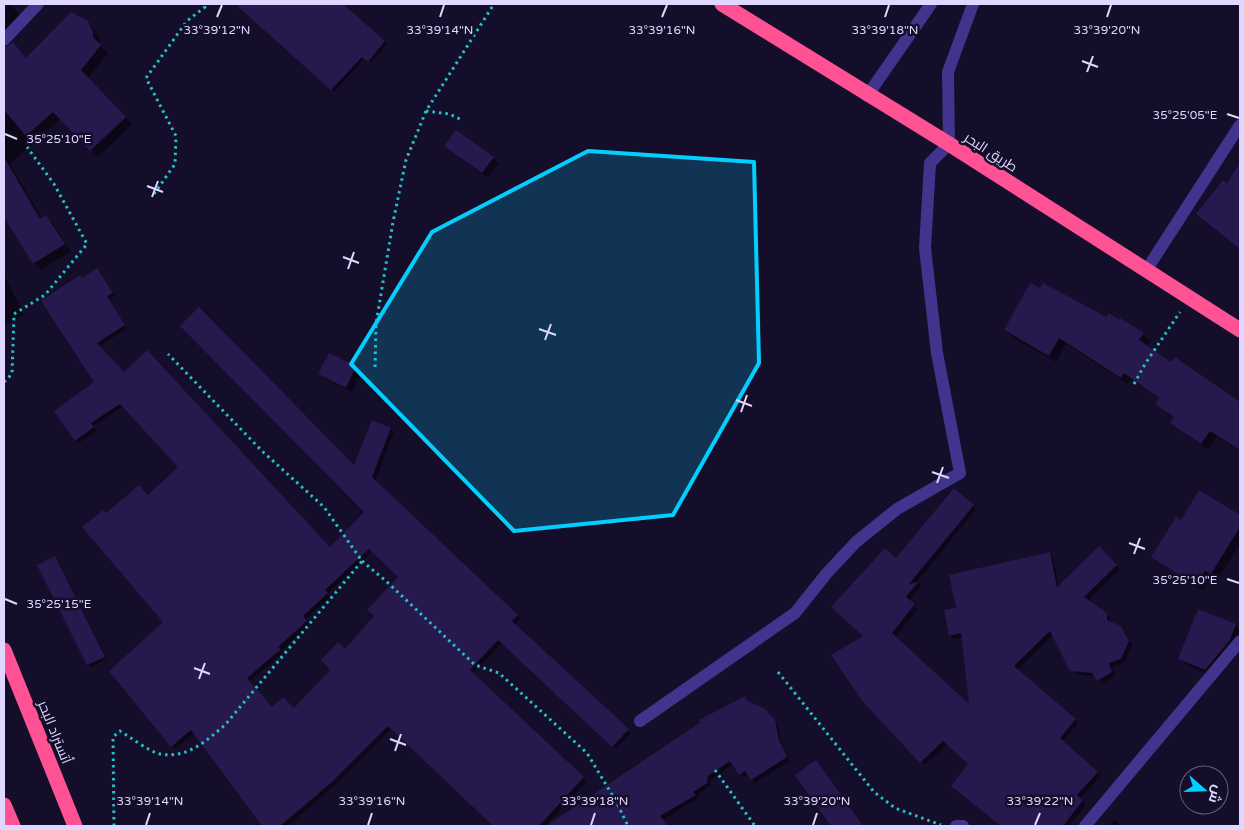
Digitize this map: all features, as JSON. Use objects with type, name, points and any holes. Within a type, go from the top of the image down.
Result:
[{"type":"highway","name":"طريق البحر","points":[[722,4],[868,96],[949,144],[1240,330]]},
{"type":"highway","name":"أتستراد البحر","points":[[4,650],[75,826]]},
{"type":"highway","points":[[4,805],[13,826]]},
{"type":"street","points":[[4,40],[38,4]]},
{"type":"street","points":[[868,96],[930,4]]},
{"type":"street","points":[[640,721],[795,613],[856,542],[897,509],[960,473],[937,353],[925,248],[930,163],[949,144],[948,72],[973,4]]},
{"type":"street","points":[[1147,269],[1240,125]]},
{"type":"street","points":[[1085,826],[1240,641]]},
{"type":"street","points":[[956,826],[963,826]]},
{"type":"path","points":[[154,194],[175,164],[176,136],[146,78],[187,21],[205,7],[203,4]]},
{"type":"path","points":[[375,367],[376,324],[393,222],[406,160],[426,111],[494,4]]},
{"type":"path","points":[[426,111],[449,114],[462,120]]},
{"type":"path","points":[[4,382],[12,374],[14,314],[45,295],[87,244],[54,184],[27,147]]},
{"type":"path","points":[[1134,384],[1176,315],[1192,299]]},
{"type":"path","points":[[168,354],[262,451],[324,507],[362,561],[386,581],[475,665],[499,673],[587,753],[617,803],[628,826]]},
{"type":"path","points":[[114,826],[113,738],[120,731],[159,754],[184,754],[201,745],[225,725],[362,561]]},
{"type":"path","points":[[778,672],[874,792],[895,808],[944,826]]},
{"type":"path","points":[[715,770],[755,826]]},
{"type":"highlighted area","points":[[588,151],[754,162],[759,363],[673,515],[514,531],[351,364],[432,232]]},
{"type":"building","points":[[235,4],[343,4],[385,41],[368,62],[362,57],[331,90]]},
{"type":"building","points":[[71,12],[88,21],[93,37],[101,45],[81,70],[126,117],[90,151],[53,112],[26,136],[4,110],[4,48],[13,42],[26,58]]},
{"type":"building","points":[[456,130],[494,157],[482,173],[444,146]]},
{"type":"building","points":[[4,157],[40,219],[46,215],[65,244],[33,264],[4,217]]},
{"type":"building","points":[[1240,163],[1240,249],[1196,214],[1223,180],[1227,183]]},
{"type":"building","points":[[97,268],[113,293],[107,296],[125,325],[97,343],[124,372],[147,350],[330,547],[364,512],[180,326],[199,307],[354,465],[372,420],[391,428],[372,477],[518,615],[512,621],[629,729],[612,747],[498,640],[470,670],[584,777],[539,826],[493,826],[388,726],[332,782],[280,826],[262,826],[191,730],[171,747],[109,671],[163,622],[82,527],[103,510],[106,513],[139,485],[148,495],[178,467],[120,404],[91,423],[94,427],[75,441],[54,411],[94,382],[41,301],[80,275],[82,278]],"holes":[[[369,549],[398,577],[367,610],[374,616],[345,649],[338,642],[321,660],[330,670],[294,708],[283,697],[272,707],[247,678],[281,649],[278,647],[307,621],[303,616],[328,593],[325,590]]]},
{"type":"building","points":[[1030,283],[1040,288],[1043,283],[1106,317],[1109,313],[1119,320],[1120,318],[1144,333],[1139,340],[1171,362],[1175,357],[1240,402],[1240,450],[1210,431],[1201,444],[1170,423],[1174,417],[1155,404],[1159,398],[1124,373],[1121,378],[1059,338],[1049,356],[1004,330]]},
{"type":"building","points":[[329,353],[356,366],[346,388],[318,374]]},
{"type":"building","points":[[954,488],[974,505],[909,584],[918,582],[906,597],[915,604],[892,633],[969,704],[961,633],[949,636],[944,610],[956,608],[949,575],[1050,552],[1057,587],[1099,546],[1117,565],[1084,597],[1107,613],[1107,620],[1121,626],[1129,641],[1121,659],[1109,663],[1112,672],[1097,681],[1092,673],[1070,671],[1050,631],[1014,666],[1076,719],[1060,738],[1098,772],[1077,795],[1083,800],[1063,826],[1001,826],[951,786],[968,764],[943,741],[920,763],[863,702],[831,655],[863,636],[831,607],[885,548],[896,558]]},
{"type":"building","points":[[1199,490],[1240,515],[1240,527],[1211,574],[1205,571],[1196,585],[1151,557],[1176,517],[1181,520]]},
{"type":"building","points":[[55,556],[105,657],[87,665],[37,565]]},
{"type":"building","points":[[1198,609],[1236,624],[1230,640],[1205,670],[1178,659]]},
{"type":"building","points":[[745,696],[748,701],[765,709],[775,720],[779,740],[787,757],[751,780],[745,771],[739,775],[730,761],[708,776],[707,783],[693,792],[696,795],[660,816],[668,826],[546,826],[701,722],[699,720]]},
{"type":"building","points":[[816,760],[863,826],[831,826],[795,775]]}]
